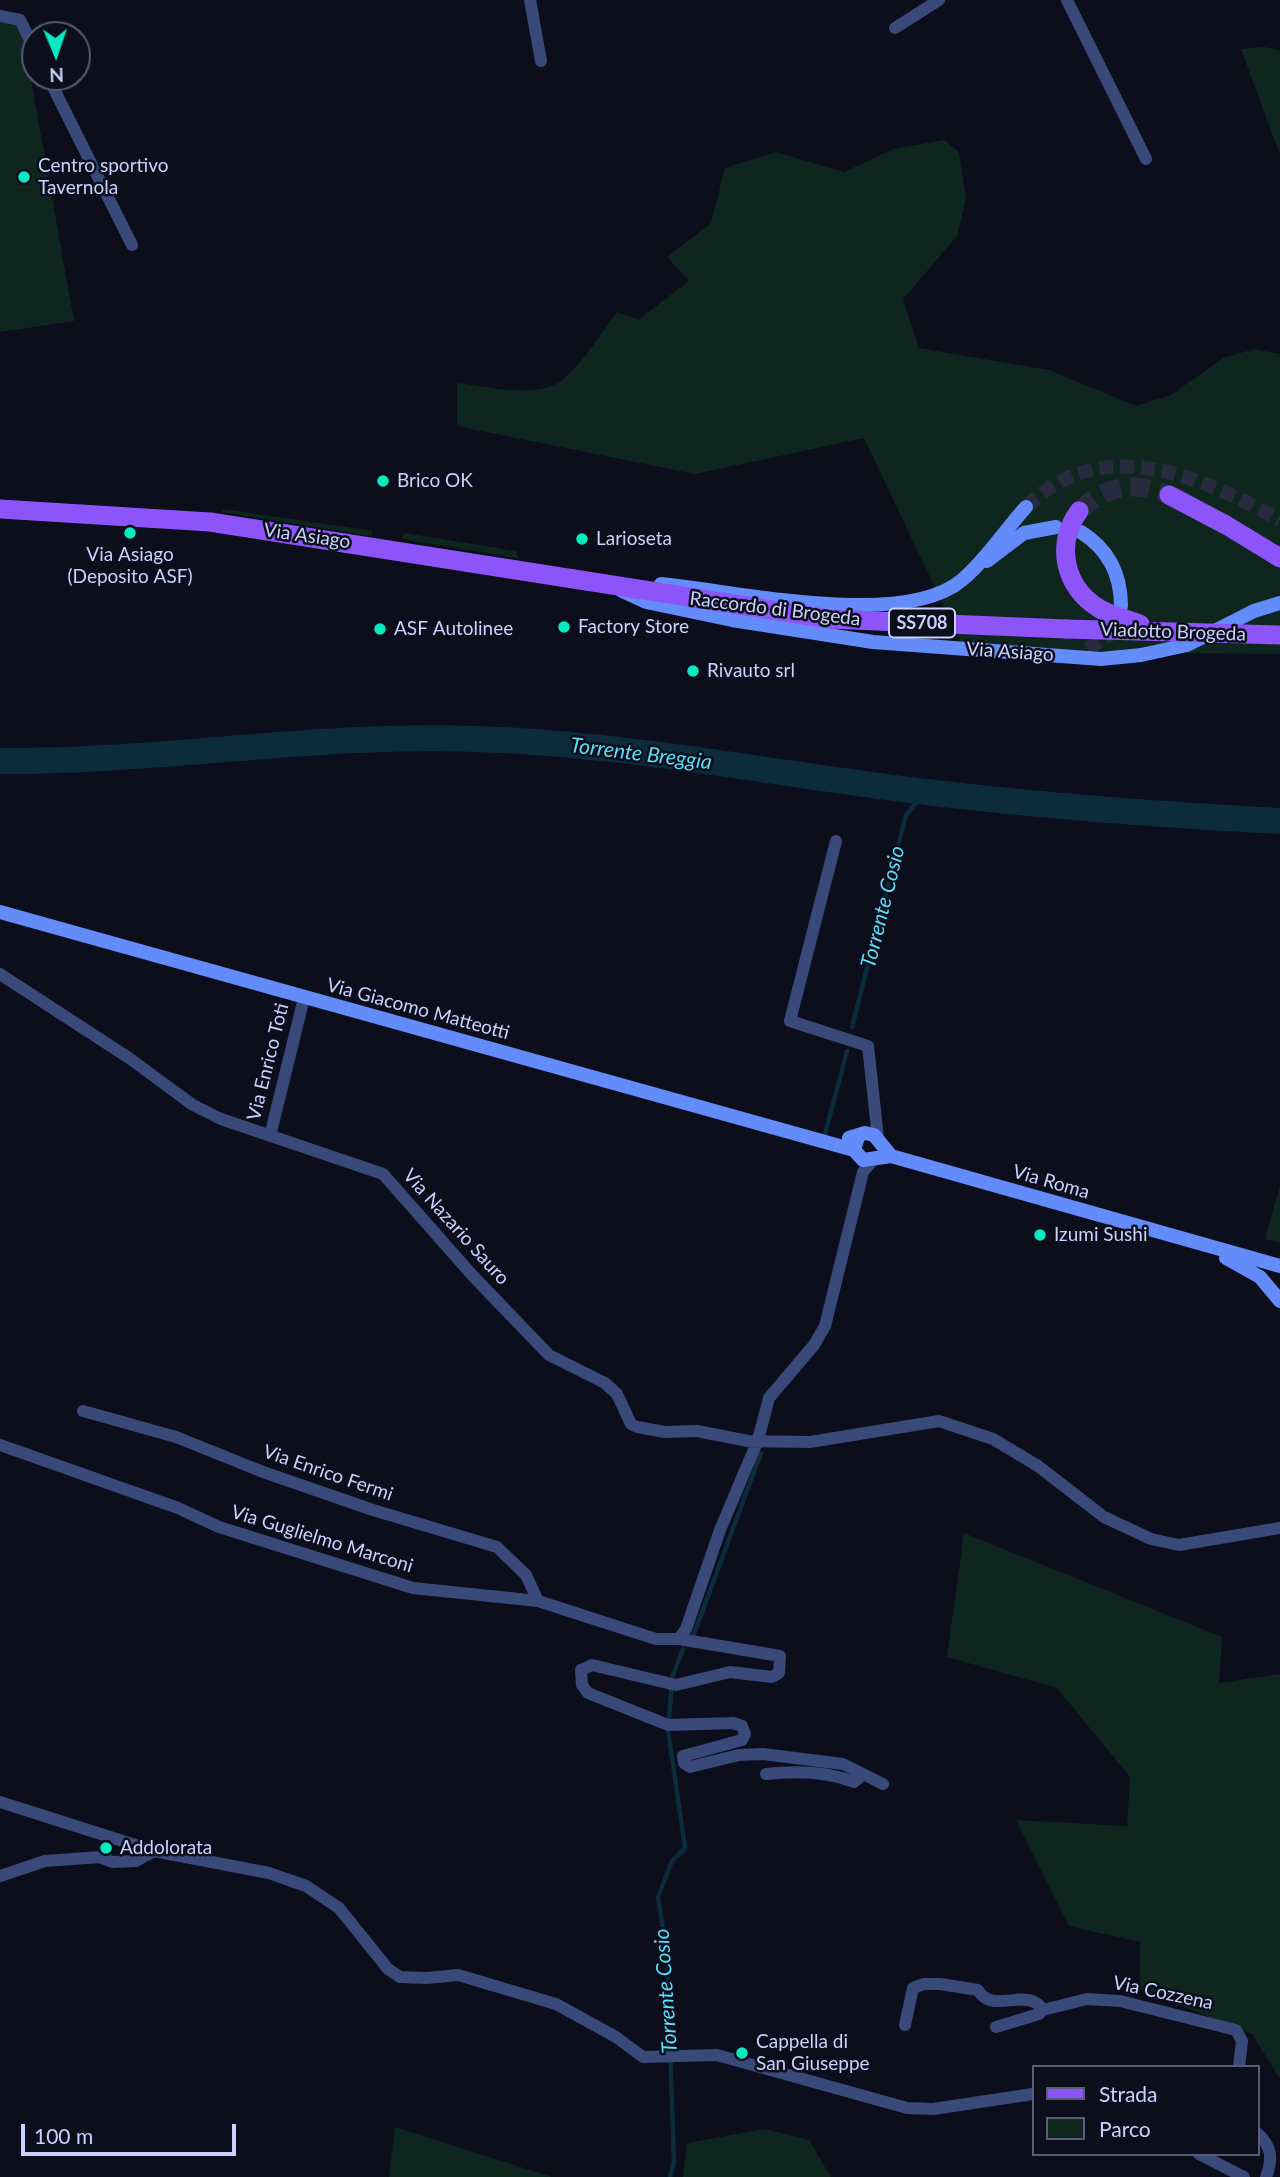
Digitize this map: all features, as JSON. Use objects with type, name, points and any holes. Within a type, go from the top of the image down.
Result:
[{"type":"main road","points":[[1169,495],[1280,558]]},
{"type":"main road","name":"Via Asiago","points":[[0,509],[211,522],[611,586]]},
{"type":"main road","name":"SS708","points":[[1079,510],[1068,533],[1065,553],[1069,575],[1080,592],[1110,614],[1165,631]]},
{"type":"main road","name":"Raccordo di Brogeda","points":[[611,586],[829,619],[1066,629]]},
{"type":"main road","name":"Viadotto Brogeda","points":[[1066,629],[1280,635]]},
{"type":"street","points":[[530,0],[541,61]]},
{"type":"street","points":[[895,28],[939,0]]},
{"type":"street","points":[[1067,0],[1146,159]]},
{"type":"street","points":[[0,16],[21,22]]},
{"type":"street","points":[[55,91],[132,245]]},
{"type":"street","name":"Via Asiago","points":[[611,586],[647,583],[880,606],[918,600],[962,580],[1026,507]]},
{"type":"street","name":"SS708","points":[[962,580],[1024,533],[1056,527]]},
{"type":"street","points":[[1081,532],[1100,546],[1113,566],[1121,590],[1121,606]]},
{"type":"street","name":"Via Asiago","points":[[611,586],[646,603],[829,636],[873,642],[1122,658],[1186,645],[1254,611],[1280,603]]},
{"type":"street","name":"SS708","points":[[1058,655],[1087,649]]},
{"type":"street","points":[[679,1639],[686,1629],[720,1530],[758,1440],[771,1393],[814,1345],[825,1326],[863,1182],[863,1172],[880,1151],[868,1046],[790,1021],[836,841]]},
{"type":"street","name":"Via Giacomo Matteotti","points":[[0,912],[304,998],[856,1147]]},
{"type":"street","name":"Via Nazario Sauro","points":[[0,974],[129,1058],[193,1105],[221,1119],[383,1174],[473,1276],[550,1355],[605,1383],[617,1394],[631,1424],[665,1432],[697,1431],[758,1440]]},
{"type":"street","name":"Via Enrico Toti","points":[[270,1136],[304,998]]},
{"type":"street","points":[[863,1182],[854,1168],[856,1147],[870,1133],[880,1151]]},
{"type":"street","points":[[856,1147],[863,1160],[880,1151]]},
{"type":"street","name":"Via Roma","points":[[880,1151],[1200,1245],[1267,1269],[1280,1301]]},
{"type":"street","name":"Via Enrico Fermi","points":[[83,1411],[176,1437],[336,1498],[497,1547],[526,1575],[538,1601]]},
{"type":"street","points":[[758,1440],[828,1441],[939,1421],[993,1439],[1038,1466],[1104,1517],[1151,1539],[1179,1545],[1280,1528]]},
{"type":"street","name":"Via Guglielmo Marconi","points":[[0,1446],[178,1508],[219,1527],[413,1588],[538,1601],[656,1639],[679,1639],[780,1656],[779,1673],[772,1677],[730,1672],[672,1684],[592,1665],[581,1670],[582,1685],[588,1693],[660,1723],[733,1723],[742,1726],[746,1734],[742,1740],[683,1756],[684,1763],[690,1767],[739,1755],[763,1754],[844,1764],[861,1776]]},
{"type":"street","points":[[766,1774],[799,1770],[838,1776],[854,1782],[861,1776],[883,1784]]},
{"type":"street","points":[[0,1802],[154,1851],[269,1873],[306,1886],[339,1908],[388,1969],[400,1977],[458,1975],[556,2004],[616,2037],[643,2057],[657,2059],[716,2055],[907,2108],[933,2109],[1032,2094]]},
{"type":"street","points":[[0,1876],[45,1861],[100,1857],[112,1862],[136,1861],[154,1851]]},
{"type":"street","points":[[905,2025],[913,1988],[925,1983],[978,1990],[981,1996],[996,2003],[1029,1998],[1039,2003],[1043,2010],[1039,2014],[996,2027]]},
{"type":"street","name":"Via Cozzena","points":[[1043,2010],[1087,1999],[1120,2001],[1236,2030],[1242,2041],[1240,2065]]},
{"type":"street","points":[[1259,2134],[1274,2145],[1266,2177]]},
{"type":"street","points":[[1203,2156],[1244,2177]]},
{"type":"green space","name":"Centro sportivo Tavernola","points":[[0,19],[18,22],[21,29],[21,91],[33,91],[74,321],[0,332]]},
{"type":"green space","points":[[1264,47],[1280,50],[1280,155],[1241,49]]},
{"type":"green space","points":[[944,140],[959,152],[966,199],[957,236],[903,299],[919,348],[1049,370],[1136,406],[1171,395],[1223,358],[1254,349],[1280,354],[1280,654],[965,651],[864,438],[695,474],[457,426],[457,383],[519,390],[554,385],[579,363],[617,312],[638,320],[689,281],[667,257],[711,223],[725,168],[776,152],[844,172],[893,149]]},
{"type":"green space","points":[[223,509],[373,531],[371,536],[222,512]]},
{"type":"green space","points":[[404,533],[516,551],[518,558],[402,539]]},
{"type":"green space","points":[[1280,1186],[1280,1243],[1265,1239]]},
{"type":"green space","points":[[964,1533],[1222,1637],[1219,1683],[1280,1674],[1280,2079],[1252,2034],[1140,1989],[1140,1942],[1069,1926],[1016,1820],[1127,1826],[1130,1777],[1057,1688],[947,1657]]},
{"type":"green space","points":[[395,2127],[552,2177],[389,2177]]},
{"type":"green space","points":[[765,2129],[809,2140],[831,2177],[683,2177],[687,2143]]},
{"type":"waterway","name":"Torrente Breggia","points":[[0,761],[119,757],[358,740],[477,739],[646,753],[870,785],[1014,802],[1280,821]]},
{"type":"waterway","name":"Torrente Cosio","points":[[852,1027],[906,815],[925,792]]},
{"type":"waterway","name":"Torrente Cosio","points":[[824,1138],[847,1051]]},
{"type":"waterway","name":"Torrente Cosio","points":[[694,1634],[761,1453]]},
{"type":"waterway","name":"Torrente Cosio","points":[[669,1720],[672,1678],[683,1649]]},
{"type":"waterway","name":"Torrente Cosio","points":[[668,1730],[685,1848],[672,1861],[658,1897],[667,1953],[674,2163],[670,2177]]},
{"type":"tunnel","points":[[1026,507],[1055,484],[1086,471],[1119,467],[1151,469],[1185,477],[1217,489],[1280,520]]},
{"type":"tunnel","points":[[1079,511],[1099,496],[1121,488],[1145,488],[1169,495]]},
{"type":"tunnel","points":[[1087,649],[1111,634],[1115,626]]},
{"type":"place","name":"Centro sportivo Tavernola","points":[[24,177]]},
{"type":"place","name":"Brico OK","points":[[383,481]]},
{"type":"place","name":"Via Asiago (Deposito ASF)","points":[[130,533]]},
{"type":"place","name":"Larioseta","points":[[582,539]]},
{"type":"place","name":"Factory Store","points":[[564,627]]},
{"type":"place","name":"ASF Autolinee","points":[[380,629]]},
{"type":"place","name":"Rivauto srl","points":[[693,671]]},
{"type":"place","name":"Izumi Sushi","points":[[1040,1235]]},
{"type":"place","name":"Addolorata","points":[[106,1848]]},
{"type":"place","name":"Cappella di San Giuseppe","points":[[742,2053]]}]
